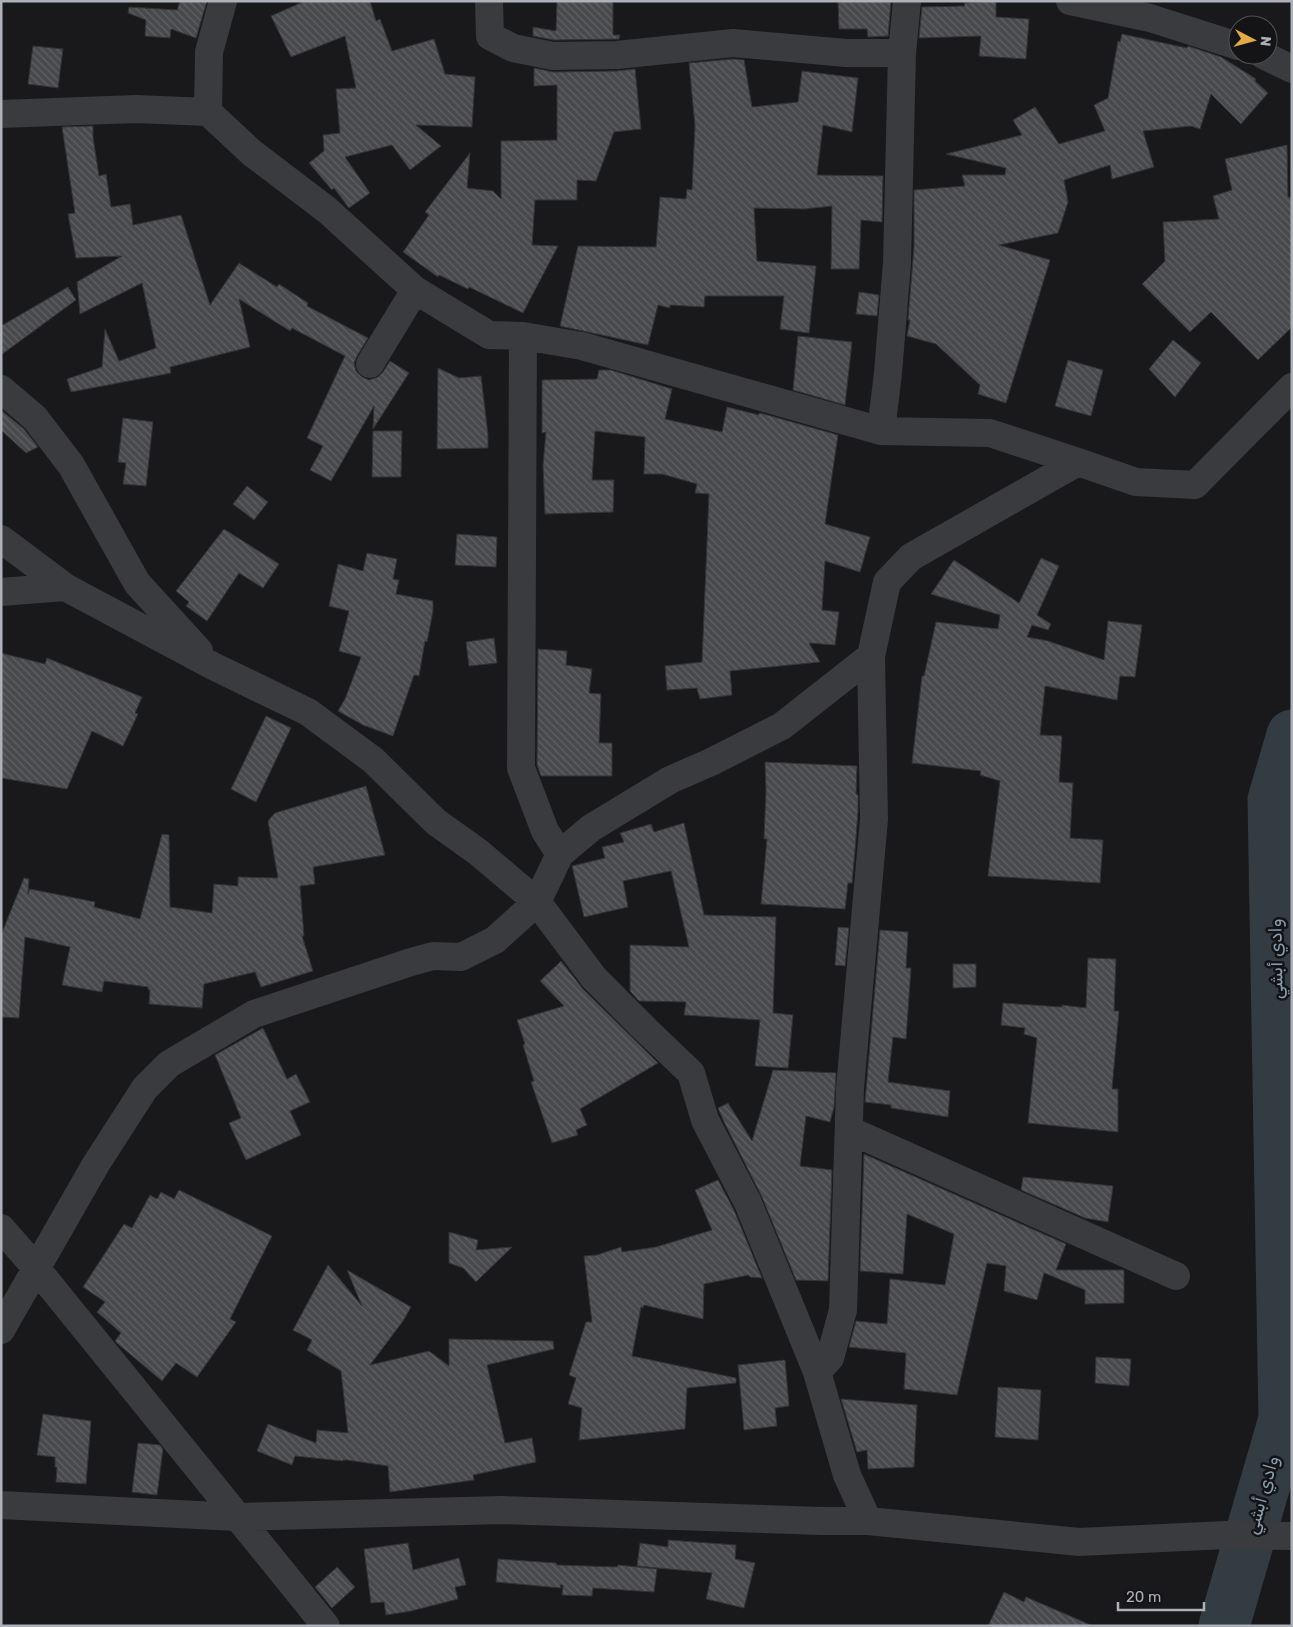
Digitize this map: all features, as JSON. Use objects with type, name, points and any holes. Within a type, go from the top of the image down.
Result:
[{"type":"street","points":[[208,112],[209,52],[224,1]]},
{"type":"street","points":[[490,1],[490,36],[513,48],[553,56],[617,55],[733,43],[846,52],[902,53]]},
{"type":"street","points":[[881,431],[897,263],[902,53],[907,1]]},
{"type":"street","points":[[1070,1],[1150,18],[1228,43]]},
{"type":"street","points":[[1278,62],[1292,69]]},
{"type":"street","points":[[1,114],[136,109],[208,112],[252,153],[327,210],[415,290],[489,335],[523,336],[582,346],[881,431],[990,433],[1136,482],[1195,485],[1292,387]]},
{"type":"street","points":[[370,364],[415,290]]},
{"type":"street","points":[[523,336],[521,768],[545,831],[560,854]]},
{"type":"street","points":[[1,389],[35,418],[71,465],[137,583],[213,666]]},
{"type":"street","points":[[817,1372],[830,1358],[843,1310],[850,1088],[874,820],[871,656],[887,582],[911,557],[1078,462]]},
{"type":"street","points":[[1,539],[65,587],[213,666],[308,712],[373,760],[436,822],[478,852],[537,902],[594,978],[691,1073],[705,1120],[748,1203],[817,1372],[847,1475],[868,1521]]},
{"type":"street","points":[[1,592],[65,587]]},
{"type":"street","points":[[1,1330],[96,1164],[145,1088],[169,1064],[254,1014],[411,962],[433,956],[461,957],[495,940],[537,902],[560,854],[590,828],[670,780],[712,762],[782,726],[871,656]]},
{"type":"street","points":[[849,1130],[1176,1276]]},
{"type":"street","points":[[1,1228],[36,1268],[326,1626]]},
{"type":"street","points":[[1,1505],[237,1517],[502,1510],[812,1521],[868,1521],[1079,1542],[1226,1535],[1292,1536]]},
{"type":"building","points":[[180,1],[207,1],[196,38],[171,29],[170,38],[145,36],[146,20],[128,13],[129,7],[177,10]]},
{"type":"building","points":[[305,1],[370,1],[376,21],[380,19],[392,51],[434,39],[445,74],[475,77],[472,127],[416,125],[441,146],[410,170],[392,145],[345,157],[370,193],[349,208],[334,188],[332,190],[309,163],[324,151],[323,135],[340,133],[336,89],[356,88],[345,36],[291,57],[271,16]]},
{"type":"building","points":[[557,1],[613,1],[613,35],[620,35],[619,39],[554,40],[533,36],[533,27],[556,31]]},
{"type":"building","points":[[838,1],[891,1],[888,36],[868,37],[867,29],[839,29]]},
{"type":"building","points":[[996,1],[996,17],[1029,19],[1026,59],[979,56],[981,36],[919,38],[922,7],[965,6],[964,3]]},
{"type":"building","points":[[1122,34],[1187,48],[1188,46],[1221,57],[1228,61],[1228,65],[1234,65],[1256,79],[1255,81],[1268,93],[1241,124],[1211,94],[1200,129],[1191,126],[1143,131],[1154,167],[1112,179],[1110,165],[1064,180],[1068,202],[1058,233],[999,245],[1050,260],[1006,403],[978,394],[980,385],[936,344],[907,336],[910,320],[908,320],[914,247],[914,190],[965,186],[962,175],[1005,175],[1006,168],[946,154],[1022,135],[1013,120],[1035,107],[1059,144],[1105,131],[1094,105],[1108,98],[1118,41],[1120,42]]},
{"type":"building","points":[[33,46],[63,49],[58,88],[28,84]]},
{"type":"building","points":[[733,59],[744,60],[752,107],[798,102],[802,71],[858,78],[852,132],[823,125],[817,175],[883,176],[882,222],[861,220],[859,269],[831,269],[832,206],[805,209],[754,208],[757,261],[816,266],[809,333],[780,329],[784,296],[705,296],[704,307],[670,305],[670,308],[658,305],[648,345],[560,326],[578,246],[656,247],[660,197],[686,199],[687,189],[692,190],[695,126],[689,63]]},
{"type":"building","points":[[534,68],[553,72],[635,69],[641,129],[614,132],[596,181],[577,180],[577,200],[535,200],[532,245],[558,246],[523,313],[469,287],[468,289],[439,275],[438,277],[403,252],[429,215],[425,212],[470,153],[467,188],[493,191],[501,199],[501,141],[557,140],[557,85],[534,86]]},
{"type":"building","points":[[93,126],[99,176],[106,174],[111,207],[130,204],[133,225],[181,215],[210,305],[239,263],[277,287],[279,284],[308,303],[307,306],[368,338],[354,363],[356,371],[362,377],[369,380],[378,377],[390,361],[409,373],[373,429],[374,406],[331,481],[310,470],[323,446],[307,438],[345,356],[292,328],[290,331],[239,299],[250,347],[170,367],[171,373],[71,392],[67,379],[102,367],[105,329],[119,361],[156,348],[142,283],[80,314],[77,282],[122,256],[76,258],[68,214],[75,213],[62,127]]},
{"type":"building","points":[[1287,145],[1288,197],[1292,198],[1292,327],[1258,360],[1211,312],[1190,332],[1142,284],[1165,261],[1163,222],[1219,219],[1213,196],[1232,190],[1225,159]]},
{"type":"building","points":[[68,287],[76,300],[1,355],[1,326]]},
{"type":"building","points":[[859,292],[879,295],[877,316],[856,314]]},
{"type":"building","points":[[798,336],[852,342],[845,405],[793,390]]},
{"type":"building","points":[[1173,340],[1201,363],[1175,397],[1149,369]]},
{"type":"building","points":[[1068,360],[1103,370],[1091,416],[1055,406]]},
{"type":"building","points":[[438,368],[459,378],[481,376],[488,448],[437,449]]},
{"type":"building","points":[[599,370],[611,370],[672,389],[665,419],[722,432],[727,407],[759,415],[759,413],[764,414],[838,435],[825,524],[870,537],[860,572],[825,561],[822,610],[839,612],[835,645],[809,643],[820,662],[730,671],[732,695],[700,699],[697,688],[667,690],[665,666],[702,662],[709,494],[695,493],[697,484],[662,474],[644,474],[645,437],[595,431],[592,480],[614,480],[613,512],[545,514],[543,465],[546,432],[542,433],[542,380],[597,379]]},
{"type":"building","points":[[1,410],[24,429],[38,447],[26,453],[1,430]]},
{"type":"building","points":[[123,418],[153,422],[146,486],[123,484],[126,463],[118,462]]},
{"type":"building","points":[[373,431],[402,431],[401,477],[372,477]]},
{"type":"building","points":[[247,486],[268,502],[254,520],[233,504]]},
{"type":"building","points":[[224,529],[279,564],[263,588],[239,573],[207,621],[186,606],[189,602],[176,591]]},
{"type":"building","points":[[457,534],[497,537],[496,567],[455,565]]},
{"type":"building","points":[[367,553],[397,559],[393,579],[399,580],[396,594],[433,601],[433,611],[427,642],[425,641],[419,676],[414,675],[393,736],[363,725],[338,711],[345,699],[361,657],[339,651],[349,611],[329,606],[338,564],[363,571]]},
{"type":"building","points":[[1041,558],[1059,566],[1037,615],[1051,624],[1048,630],[1032,625],[1027,637],[1048,641],[1104,660],[1108,621],[1142,625],[1135,677],[1120,676],[1117,700],[1045,686],[1040,735],[1062,736],[1059,782],[1073,783],[1070,838],[1103,840],[1100,883],[988,876],[1000,781],[980,775],[981,771],[912,763],[922,676],[924,676],[936,622],[998,629],[1000,615],[931,594],[954,560],[1019,603]]},
{"type":"building","points":[[494,638],[497,663],[469,666],[466,642]]},
{"type":"building","points":[[538,649],[567,651],[566,665],[592,669],[589,693],[601,694],[599,743],[612,743],[612,776],[541,776],[537,765]]},
{"type":"building","points":[[1,653],[45,664],[47,658],[142,697],[135,713],[138,714],[123,746],[92,731],[67,789],[1,778]]},
{"type":"building","points":[[266,716],[291,728],[256,802],[231,789]]},
{"type":"building","points":[[765,762],[857,766],[856,794],[858,795],[858,811],[855,850],[852,883],[848,883],[845,909],[761,904],[767,839],[764,839]]},
{"type":"building","points":[[366,786],[385,855],[313,867],[315,884],[300,886],[304,936],[302,936],[313,971],[261,987],[255,972],[204,984],[202,1008],[149,1004],[150,990],[148,987],[104,981],[102,992],[62,985],[70,947],[25,937],[19,1018],[1,1017],[1,935],[24,878],[29,879],[28,894],[30,889],[95,902],[94,907],[140,919],[162,834],[169,835],[170,907],[212,913],[214,884],[238,886],[238,877],[278,878],[268,821],[275,813]]},
{"type":"building","points":[[684,823],[704,915],[776,917],[773,1013],[793,1015],[788,1068],[755,1066],[760,1020],[684,1015],[686,1002],[639,1001],[630,991],[630,945],[689,947],[671,871],[623,881],[628,907],[584,917],[572,866],[605,858],[602,847],[624,842],[620,833],[651,824],[654,832]]},
{"type":"building","points":[[838,927],[849,928],[845,966],[835,965]]},
{"type":"building","points":[[880,930],[908,932],[906,968],[911,968],[906,1039],[893,1037],[888,1082],[950,1091],[948,1117],[891,1108],[891,1105],[865,1102]]},
{"type":"building","points":[[1088,958],[1116,959],[1114,1011],[1119,1011],[1112,1089],[1118,1089],[1118,1132],[1028,1123],[1037,1038],[1024,1034],[1025,1028],[1001,1025],[1003,1003],[1062,1007],[1062,1005],[1086,1008]]},
{"type":"building","points":[[561,961],[583,989],[658,1063],[580,1109],[587,1125],[576,1130],[578,1135],[552,1143],[531,1082],[534,1081],[517,1020],[564,1006],[540,981]]},
{"type":"building","points":[[953,964],[976,964],[976,987],[953,988]]},
{"type":"building","points":[[263,1028],[287,1079],[296,1074],[310,1102],[290,1111],[301,1135],[246,1160],[229,1123],[241,1118],[215,1055]]},
{"type":"building","points":[[773,1070],[836,1073],[834,1107],[830,1122],[806,1116],[800,1166],[832,1170],[828,1281],[796,1280],[762,1197],[718,1108],[728,1103],[752,1141]]},
{"type":"building","points":[[864,1154],[1066,1244],[1056,1270],[1124,1270],[1124,1303],[1085,1304],[1085,1290],[1044,1273],[1037,1300],[1004,1291],[1006,1266],[987,1263],[957,1395],[904,1389],[906,1353],[849,1347],[856,1321],[887,1324],[890,1279],[945,1285],[954,1234],[907,1214],[903,1274],[860,1271]]},
{"type":"building","points":[[1023,1177],[1113,1186],[1108,1222],[1085,1218],[1021,1190]]},
{"type":"building","points":[[718,1180],[734,1210],[762,1278],[750,1277],[749,1275],[704,1284],[703,1319],[644,1305],[643,1308],[641,1307],[632,1356],[736,1378],[736,1383],[687,1388],[685,1429],[579,1440],[582,1408],[568,1404],[576,1378],[569,1375],[586,1322],[592,1322],[584,1256],[597,1255],[621,1247],[622,1252],[656,1247],[712,1230],[695,1190]]},
{"type":"building","points":[[179,1190],[272,1236],[230,1319],[236,1322],[197,1377],[176,1363],[162,1381],[115,1341],[121,1333],[97,1312],[105,1302],[83,1287],[124,1224],[132,1228],[150,1195],[157,1199],[161,1192],[174,1199]]},
{"type":"building","points":[[449,1232],[478,1240],[476,1250],[512,1247],[476,1282],[463,1268],[449,1263]]},
{"type":"building","points":[[328,1265],[362,1306],[347,1270],[411,1307],[403,1321],[370,1365],[429,1351],[449,1366],[449,1339],[553,1341],[554,1349],[487,1365],[505,1443],[532,1438],[536,1462],[473,1475],[474,1480],[390,1492],[388,1466],[347,1460],[295,1456],[292,1465],[257,1451],[268,1424],[316,1443],[317,1430],[348,1433],[341,1371],[307,1350],[312,1340],[293,1330]]},
{"type":"building","points":[[1096,1357],[1131,1359],[1129,1386],[1095,1383]]},
{"type":"building","points":[[785,1360],[789,1406],[775,1408],[777,1426],[744,1430],[738,1365]]},
{"type":"building","points":[[998,1387],[1041,1390],[1038,1440],[995,1437]]},
{"type":"building","points":[[841,1399],[917,1405],[914,1467],[868,1469],[867,1450],[857,1452]]},
{"type":"building","points":[[43,1414],[91,1421],[86,1484],[56,1482],[57,1467],[55,1467],[55,1457],[37,1455]]},
{"type":"building","points":[[138,1443],[160,1445],[163,1449],[157,1495],[132,1492]]},
{"type":"building","points":[[668,1540],[736,1545],[735,1559],[755,1563],[744,1608],[706,1599],[712,1573],[637,1566],[640,1543],[668,1547]]},
{"type":"building","points":[[408,1543],[413,1570],[459,1558],[466,1585],[455,1587],[458,1599],[411,1611],[386,1615],[384,1602],[371,1603],[364,1549]]},
{"type":"building","points":[[498,1559],[556,1563],[557,1565],[617,1567],[618,1565],[657,1569],[654,1592],[593,1588],[592,1596],[562,1595],[563,1585],[560,1585],[561,1588],[496,1582]]},
{"type":"building","points":[[337,1567],[355,1587],[332,1608],[315,1587]]},
{"type":"building","points":[[1004,1592],[1024,1602],[1026,1597],[1093,1626],[988,1626]]},
{"type":"waterway","name":"وادي أبشي","points":[[1224,1626],[1284,1419],[1273,800],[1292,735]]}]
